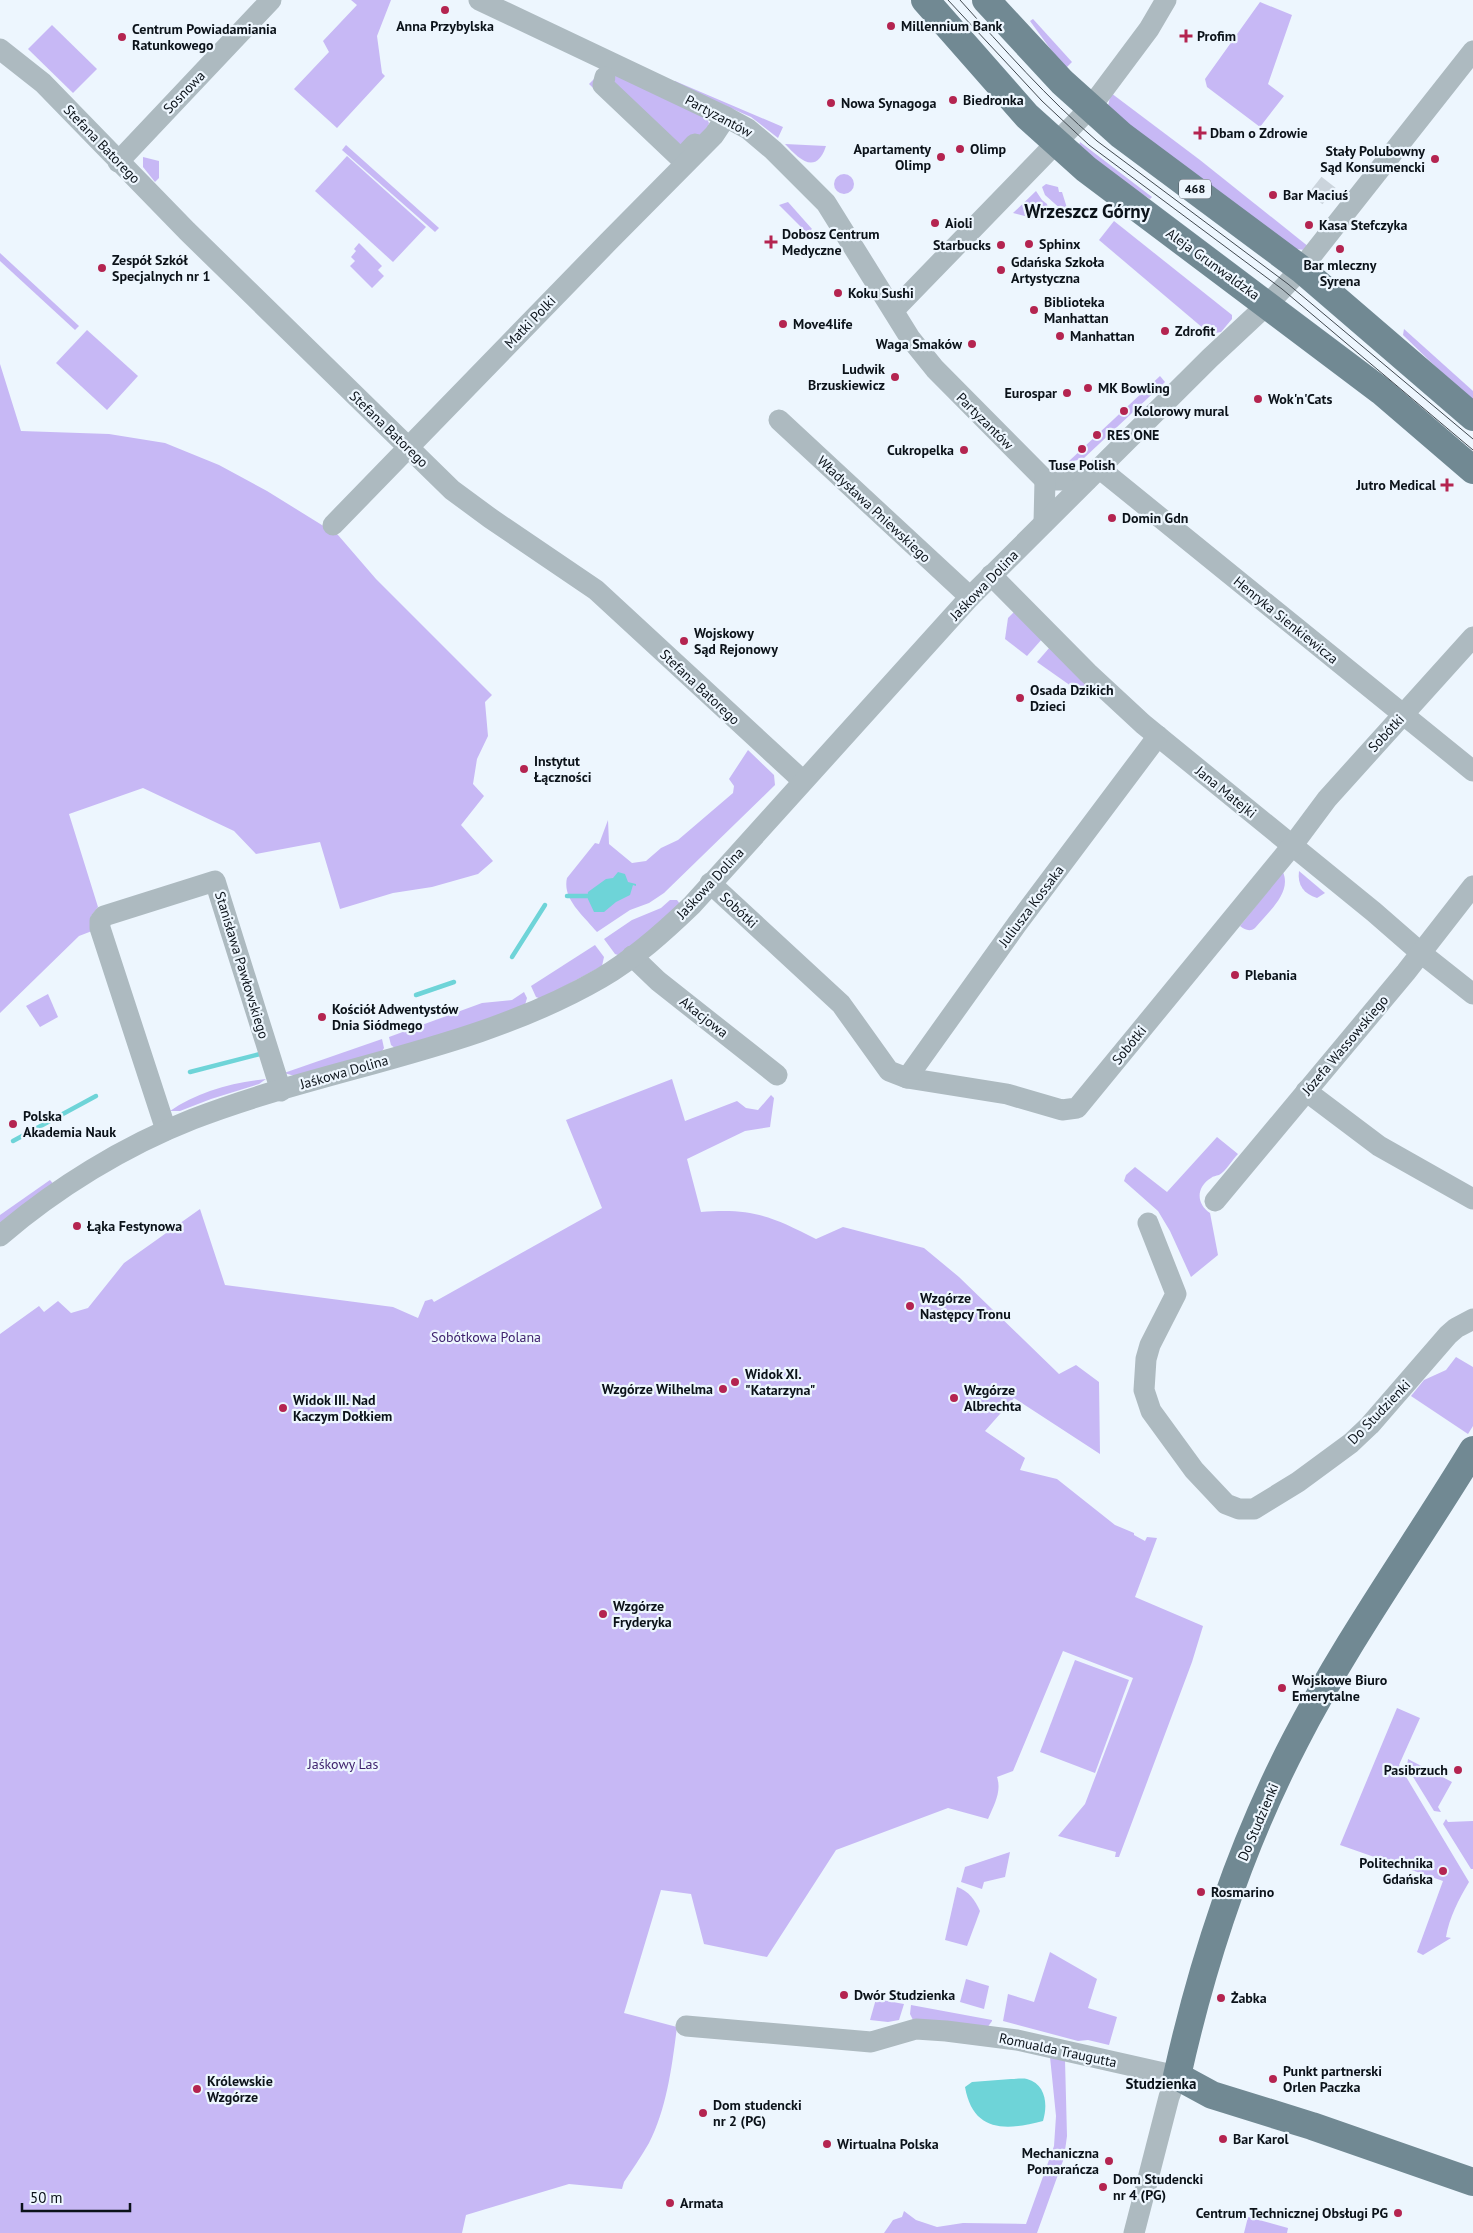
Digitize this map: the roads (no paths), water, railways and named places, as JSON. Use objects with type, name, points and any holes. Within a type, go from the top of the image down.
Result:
[{"type":"main road","name":"Aleja Grunwaldzka","points":[[925,0],[1022,110],[1056,144],[1125,200],[1268,304],[1380,391],[1473,470]]},
{"type":"main road","name":"468","points":[[986,0],[1062,82],[1120,135],[1302,268],[1473,417]]},
{"type":"main road","name":"Do Studzienki","points":[[1177,2076],[1214,1934],[1236,1872],[1268,1795],[1325,1686],[1473,1450]]},
{"type":"main road","name":"Romualda Traugutta","points":[[1177,2076],[1212,2095],[1312,2126],[1473,2182]]},
{"type":"street","name":"Sosnowa","points":[[118,162],[271,0]]},
{"type":"street","name":"Partyzantów","points":[[479,0],[726,117],[748,129],[773,150],[826,203],[910,338],[935,369],[1045,480]]},
{"type":"street","points":[[894,310],[1090,108],[1149,29],[1166,0]]},
{"type":"street","name":"Stefana Batorego","points":[[0,49],[43,83],[106,147],[118,162],[452,490],[596,590],[803,781]]},
{"type":"street","name":"Jaśkowa Dolina","points":[[0,1236],[38,1205],[85,1175],[166,1130],[226,1107],[493,1027],[572,993],[601,978],[666,930],[692,905],[991,575],[1210,358],[1268,304],[1302,268],[1473,52]]},
{"type":"street","points":[[605,77],[603,85],[681,159],[708,130]]},
{"type":"street","name":"Matki Polki","points":[[333,526],[407,447],[714,135],[726,117]]},
{"type":"street","name":"Władysława Pniewskiego","points":[[779,420],[970,597]]},
{"type":"street","points":[[1044,523],[1045,480],[1093,474]]},
{"type":"street","name":"Henryka Sienkiewicza","points":[[1093,474],[1473,771]]},
{"type":"street","name":"Jana Matejki","points":[[991,575],[1088,673],[1158,736],[1473,994]]},
{"type":"street","name":"Sobótki","points":[[710,883],[841,1004],[889,1071],[907,1078],[1007,1094],[1062,1110],[1077,1108],[1292,846],[1327,799],[1473,637]]},
{"type":"street","name":"Juliusza Kossaka","points":[[907,1078],[1017,924],[1158,736]]},
{"type":"street","name":"Stanisława Pawłowskiego","points":[[166,1130],[100,928],[100,921],[104,916],[216,881],[281,1091]]},
{"type":"street","name":"Józefa Wassowskiego","points":[[1215,1201],[1421,953],[1473,886]]},
{"type":"street","name":"Akacjowa","points":[[632,956],[658,980],[777,1075]]},
{"type":"street","points":[[1306,1091],[1379,1146],[1473,1199]]},
{"type":"street","name":"Do Studzienki","points":[[1148,1223],[1176,1294],[1150,1345],[1146,1359],[1144,1390],[1150,1411],[1194,1470],[1220,1498],[1232,1507],[1247,1510],[1254,1509],[1298,1482],[1351,1443],[1370,1425],[1448,1335],[1456,1328],[1473,1319]]},
{"type":"street","name":"Romualda Traugutta","points":[[686,2026],[871,2042],[916,2029],[946,2031],[1017,2040],[1177,2076]]},
{"type":"street","name":"Do Studzienki","points":[[1134,2233],[1169,2097],[1177,2076]]},
{"type":"water","points":[[618,872],[625,874],[628,882],[636,884],[636,886],[633,885],[630,895],[616,902],[604,912],[594,912],[587,897],[588,892],[606,879],[613,878]]},
{"type":"water","points":[[1021,2079],[1033,2082],[1042,2090],[1045,2102],[1043,2121],[1004,2127],[993,2125],[975,2113],[969,2102],[965,2087],[972,2082]]},
{"type":"waterway","points":[[567,896],[587,896]]},
{"type":"waterway","points":[[512,957],[545,905]]},
{"type":"waterway","points":[[416,995],[454,982]]},
{"type":"waterway","points":[[190,1072],[260,1054]]},
{"type":"waterway","points":[[13,1141],[96,1096]]},
{"type":"tunnel","points":[[1315,185],[1329,196]]},
{"type":"tram line","points":[[948,0],[1042,101],[1089,145],[1282,289],[1473,450]]},
{"type":"tram line","points":[[960,0],[1043,90],[1097,141],[1288,284],[1473,439]]},
{"type":"place","name":"Anna Przybylska","points":[[445,10]]},
{"type":"place","name":"Millennium Bank","points":[[891,26]]},
{"type":"place","name":"Profim","points":[[1186,36]]},
{"type":"place","name":"Centrum Powiadamiania Ratunkowego","points":[[122,37]]},
{"type":"place","name":"Biedronka","points":[[953,100]]},
{"type":"place","name":"Nowa Synagoga","points":[[831,103]]},
{"type":"place","name":"Dbam o Zdrowie","points":[[1200,133]]},
{"type":"place","name":"Olimp","points":[[960,149]]},
{"type":"place","name":"Apartamenty Olimp","points":[[941,157]]},
{"type":"place","name":"Stały Polubowny Sąd Konsumencki","points":[[1435,159]]},
{"type":"place","name":"Bar Maciuś","points":[[1273,195]]},
{"type":"place","name":"Aioli","points":[[935,223]]},
{"type":"place","name":"Kasa Stefczyka","points":[[1309,225]]},
{"type":"place","name":"Dobosz Centrum Medyczne","points":[[771,242]]},
{"type":"place","name":"Sphinx","points":[[1029,244]]},
{"type":"place","name":"Starbucks","points":[[1001,245]]},
{"type":"place","name":"Bar mleczny Syrena","points":[[1340,249]]},
{"type":"place","name":"Zespół Szkół Specjalnych nr 1","points":[[102,268]]},
{"type":"place","name":"Gdańska Szkoła Artystyczna","points":[[1001,270]]},
{"type":"place","name":"Koku Sushi","points":[[838,293]]},
{"type":"place","name":"Biblioteka Manhattan","points":[[1034,310]]},
{"type":"place","name":"Move4life","points":[[783,324]]},
{"type":"place","name":"Zdrofit","points":[[1165,331]]},
{"type":"place","name":"Manhattan","points":[[1060,336]]},
{"type":"place","name":"Waga Smaków","points":[[972,344]]},
{"type":"place","name":"Ludwik Brzuskiewicz","points":[[895,377]]},
{"type":"place","name":"MK Bowling","points":[[1088,388]]},
{"type":"place","name":"Eurospar","points":[[1067,393]]},
{"type":"place","name":"Wok'n'Cats","points":[[1258,399]]},
{"type":"place","name":"Kolorowy mural","points":[[1124,411]]},
{"type":"place","name":"RES ONE","points":[[1097,435]]},
{"type":"place","name":"Tuse Polish","points":[[1082,449]]},
{"type":"place","name":"Cukropelka","points":[[964,450]]},
{"type":"place","name":"Jutro Medical","points":[[1447,485]]},
{"type":"place","name":"Domin Gdn","points":[[1112,518]]},
{"type":"place","name":"Wojskowy Sąd Rejonowy","points":[[684,641]]},
{"type":"place","name":"Osada Dzikich Dzieci","points":[[1020,698]]},
{"type":"place","name":"Instytut Łączności","points":[[524,769]]},
{"type":"place","name":"Plebania","points":[[1235,975]]},
{"type":"place","name":"Kościół Adwentystów Dnia Siódmego","points":[[322,1017]]},
{"type":"place","name":"Polska Akademia Nauk","points":[[13,1124]]},
{"type":"place","name":"Łąka Festynowa","points":[[77,1226]]},
{"type":"place","name":"Wzgórze Następcy Tronu","points":[[910,1306]]},
{"type":"place","name":"Widok XI. \"Katarzyna\"","points":[[735,1382]]},
{"type":"place","name":"Wzgórze Wilhelma","points":[[723,1389]]},
{"type":"place","name":"Wzgórze Albrechta","points":[[954,1398]]},
{"type":"place","name":"Widok III. Nad Kaczym Dołkiem","points":[[283,1408]]},
{"type":"place","name":"Wzgórze Fryderyka","points":[[603,1614]]},
{"type":"place","name":"Wojskowe Biuro Emerytalne","points":[[1282,1688]]},
{"type":"place","name":"Pasibrzuch","points":[[1458,1770]]},
{"type":"place","name":"Politechnika Gdańska","points":[[1443,1871]]},
{"type":"place","name":"Rosmarino","points":[[1201,1892]]},
{"type":"place","name":"Dwór Studzienka","points":[[844,1995]]},
{"type":"place","name":"Żabka","points":[[1221,1998]]},
{"type":"place","name":"Punkt partnerski Orlen Paczka","points":[[1273,2079]]},
{"type":"place","name":"Królewskie Wzgórze","points":[[197,2089]]},
{"type":"place","name":"Dom studencki nr 2 (PG)","points":[[703,2113]]},
{"type":"place","name":"Bar Karol","points":[[1223,2139]]},
{"type":"place","name":"Wirtualna Polska","points":[[827,2144]]},
{"type":"place","name":"Mechaniczna Pomarańcza","points":[[1109,2161]]},
{"type":"place","name":"Dom Studencki nr 4 (PG)","points":[[1103,2187]]},
{"type":"place","name":"Armata","points":[[670,2203]]},
{"type":"place","name":"Centrum Technicznej Obsługi PG","points":[[1398,2213]]},
{"type":"district","name":"Wrzeszcz Górny","points":[[1087,211]]},
{"type":"district","name":"Studzienka","points":[[1161,2084]]},
{"type":"park label","name":"Sobótkowa Polana","points":[[486,1337]]},
{"type":"park label","name":"Jaśkowy Las","points":[[343,1764]]}]
